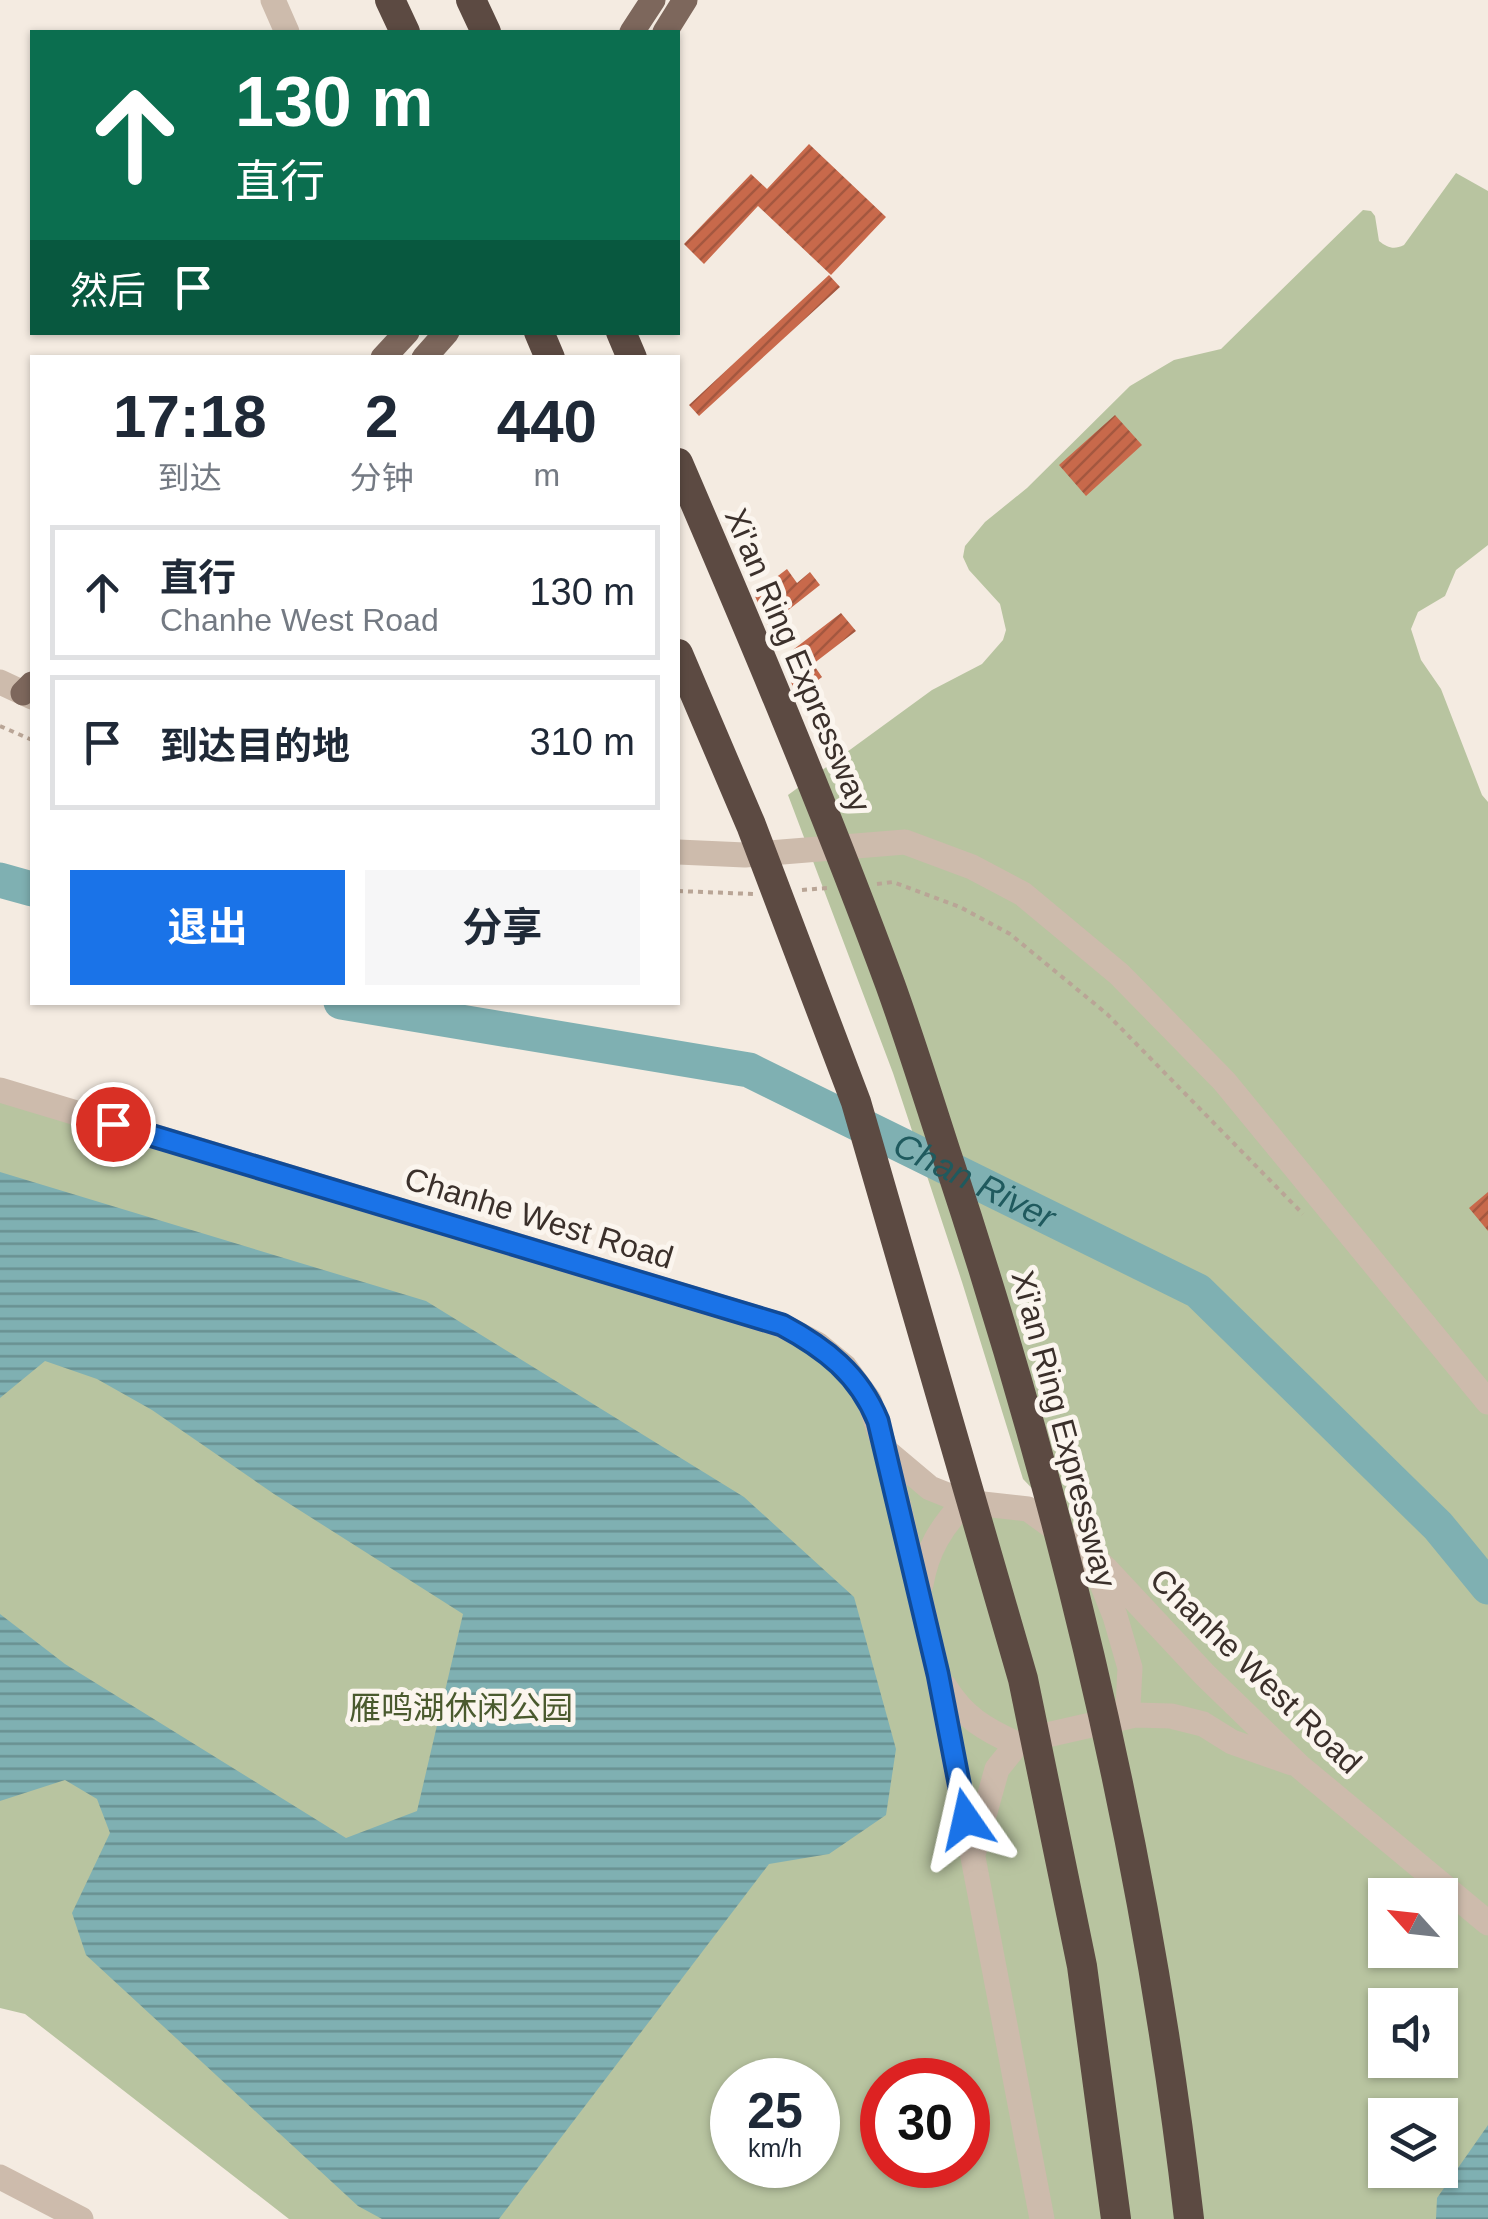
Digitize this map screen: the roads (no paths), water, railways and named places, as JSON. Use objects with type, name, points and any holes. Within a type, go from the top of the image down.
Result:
[{"type":"highway","points":[[390,0],[403,30]]},
{"type":"highway","points":[[471,0],[485,30]]},
{"type":"highway","name":"Xi'an Ring Expressway","points":[[680,468],[818,797],[891,988],[1020,1386],[1057,1520],[1122,1805],[1175,2092],[1189,2219]]},
{"type":"highway","points":[[680,659],[751,825],[856,1102],[1023,1679],[1082,1966],[1116,2219]]},
{"type":"main road","points":[[633,30],[653,0]]},
{"type":"main road","points":[[666,30],[686,0]]},
{"type":"main road","points":[[385,355],[404,335]]},
{"type":"main road","points":[[427,355],[445,335]]},
{"type":"street","points":[[272,0],[286,30]]},
{"type":"street","points":[[680,852],[746,856],[905,842],[972,867],[1023,894],[1119,974],[1224,1081],[1488,1402]]},
{"type":"street","name":"Chanhe West Road","points":[[0,1090],[782,1325],[817,1344],[845,1367],[870,1400],[886,1451],[930,1488],[964,1502],[1028,1510],[1086,1551],[1299,1766],[1488,1924]]},
{"type":"street","points":[[886,1451],[938,1674],[1042,2219]]},
{"type":"street","points":[[919,1595],[927,1554],[964,1502]]},
{"type":"street","points":[[1086,1551],[1102,1578],[1130,1668],[1128,1706],[1116,1720]]},
{"type":"street","points":[[938,1674],[956,1704],[980,1727],[1018,1744]]},
{"type":"street","points":[[973,1856],[997,1769],[1018,1744],[1136,1715],[1202,1724],[1232,1742],[1299,1766]]},
{"type":"street","points":[[0,2178],[81,2219]]},
{"type":"water","points":[[0,1172],[426,1301],[744,1497],[854,1597],[896,1749],[886,1815],[829,1854],[769,1864],[499,2219],[382,2219],[358,2206],[86,1955],[72,1913],[110,1833],[97,1799],[65,1780],[0,1801],[0,1614],[65,1664],[346,1838],[417,1811],[463,1614],[274,1494],[152,1410],[97,1379],[45,1361],[0,1398]]},
{"type":"water","points":[[1488,2125],[1488,2219],[1436,2219],[1437,2198],[1444,2188],[1458,2188],[1458,2168]]},
{"type":"waterway","name":"Chan River","points":[[0,880],[30,888]]},
{"type":"waterway","name":"Chan River","points":[[359,1005],[749,1070],[1198,1291],[1438,1526],[1488,1587]]},
{"type":"park label","name":"雁鸣湖休闲公园","points":[[461,1708]]}]
